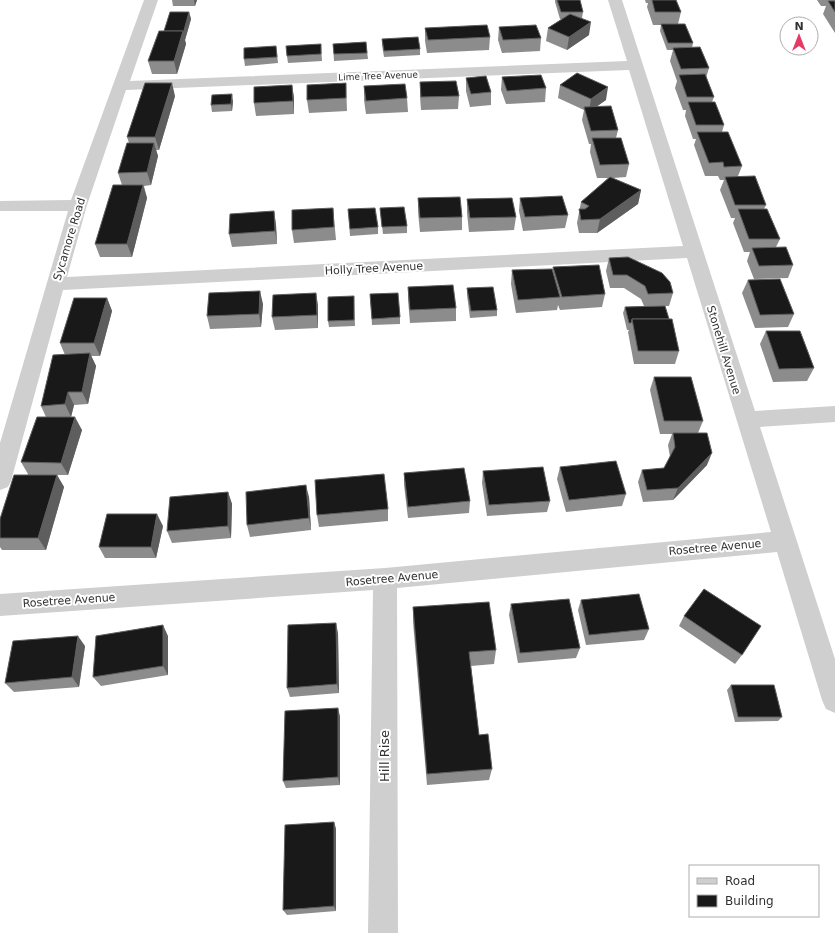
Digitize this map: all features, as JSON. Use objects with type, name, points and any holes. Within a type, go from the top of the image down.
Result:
[{"type":"street","name":"Sycamore Road","points":[[0,481],[78,205],[151,0]]},
{"type":"street","name":"Stonehill Avenue","points":[[615,0],[835,700]]},
{"type":"street","name":"Lime Tree Avenue","points":[[121,86],[636,65]]},
{"type":"street","points":[[0,206],[78,205]]},
{"type":"street","name":"Holly Tree Avenue","points":[[55,284],[694,252]]},
{"type":"street","points":[[746,420],[835,414]]},
{"type":"street","name":"Rosetree Avenue","points":[[0,605],[385,579],[784,541]]},
{"type":"street","name":"Hill Rise","points":[[383,933],[385,579]]},
{"type":"building","points":[[557,0],[580,0],[583,12],[561,12]]},
{"type":"building","points":[[652,0],[676,0],[681,12],[655,12]]},
{"type":"building","points":[[828,1],[835,1],[835,12]]},
{"type":"building","points":[[170,12],[189,12],[183,34],[183,31],[164,31]]},
{"type":"building","points":[[570,14],[591,22],[569,37],[548,28]]},
{"type":"building","points":[[661,24],[685,24],[693,43],[668,43]]},
{"type":"building","points":[[487,25],[490,37],[428,40],[425,28]]},
{"type":"building","points":[[536,25],[541,38],[503,40],[499,27]]},
{"type":"building","points":[[159,31],[183,31],[174,61],[148,61]]},
{"type":"building","points":[[418,37],[420,49],[384,51],[382,39]]},
{"type":"building","points":[[366,42],[367,53],[334,54],[333,44]]},
{"type":"building","points":[[321,44],[321,54],[287,56],[286,46]]},
{"type":"building","points":[[276,46],[277,57],[244,59],[244,48]]},
{"type":"building","points":[[700,47],[709,68],[681,69],[673,48]]},
{"type":"building","points":[[577,73],[608,87],[591,99],[560,85]]},
{"type":"building","points":[[705,74],[714,97],[687,97],[679,75]]},
{"type":"building","points":[[541,75],[546,88],[507,91],[502,77]]},
{"type":"building","points":[[486,76],[491,92],[471,94],[466,78]]},
{"type":"building","points":[[456,81],[459,96],[421,97],[420,82]]},
{"type":"building","points":[[145,83],[172,83],[155,137],[127,137]]},
{"type":"building","points":[[346,83],[346,98],[307,100],[307,85]]},
{"type":"building","points":[[405,84],[407,98],[366,101],[364,86]]},
{"type":"building","points":[[292,85],[293,101],[254,103],[254,87]]},
{"type":"building","points":[[232,94],[231,104],[211,105],[212,95]]},
{"type":"building","points":[[688,102],[715,102],[724,125],[696,125]]},
{"type":"building","points":[[611,106],[618,130],[591,131],[584,107]]},
{"type":"building","points":[[697,132],[728,132],[742,166],[724,167],[723,162],[709,163]]},
{"type":"building","points":[[592,138],[621,138],[629,164],[600,165]]},
{"type":"building","points":[[127,143],[154,143],[147,172],[118,173]]},
{"type":"building","points":[[755,176],[766,205],[735,205],[725,177]]},
{"type":"building","points":[[610,177],[641,190],[600,219],[581,220],[579,209],[585,209],[589,206],[581,202]]},
{"type":"building","points":[[113,185],[143,185],[127,244],[95,244]]},
{"type":"building","points":[[562,196],[568,215],[525,217],[520,198]]},
{"type":"building","points":[[460,197],[462,217],[420,218],[418,198]]},
{"type":"building","points":[[512,198],[516,217],[470,218],[467,199]]},
{"type":"building","points":[[404,207],[407,226],[382,227],[380,208]]},
{"type":"building","points":[[333,208],[334,227],[292,230],[292,210]]},
{"type":"building","points":[[375,208],[378,227],[350,229],[348,209]]},
{"type":"building","points":[[738,209],[767,209],[780,239],[749,239]]},
{"type":"building","points":[[274,211],[275,231],[229,234],[230,214]]},
{"type":"building","points":[[786,247],[793,265],[759,266],[752,248]]},
{"type":"building","points":[[628,257],[662,273],[670,282],[673,293],[648,294],[645,286],[627,275],[613,275],[609,258]]},
{"type":"building","points":[[599,265],[605,294],[562,297],[553,267]]},
{"type":"building","points":[[552,269],[560,297],[518,300],[512,270]]},
{"type":"building","points":[[780,279],[794,314],[760,315],[748,280]]},
{"type":"building","points":[[453,285],[456,308],[410,310],[408,287]]},
{"type":"building","points":[[493,287],[497,310],[471,311],[467,288]]},
{"type":"building","points":[[260,291],[259,314],[207,316],[209,293]]},
{"type":"building","points":[[316,293],[317,315],[272,317],[273,295]]},
{"type":"building","points":[[398,293],[400,317],[372,319],[370,294]]},
{"type":"building","points":[[354,296],[354,320],[328,321],[328,297]]},
{"type":"building","points":[[74,298],[107,298],[94,343],[60,343]]},
{"type":"building","points":[[665,306],[669,319],[632,319],[631,323],[629,323],[625,307]]},
{"type":"building","points":[[632,319],[672,319],[679,351],[638,351]]},
{"type":"building","points":[[766,331],[800,331],[814,368],[779,369]]},
{"type":"building","points":[[90,353],[82,392],[68,392],[65,404],[41,406],[53,355]]},
{"type":"building","points":[[654,377],[691,377],[703,421],[664,421]]},
{"type":"building","points":[[37,417],[75,417],[61,463],[21,462]]},
{"type":"building","points":[[673,433],[707,433],[712,453],[678,488],[647,490],[642,470],[664,468],[675,447]]},
{"type":"building","points":[[616,461],[626,494],[569,500],[560,467]]},
{"type":"building","points":[[543,467],[550,501],[489,505],[483,471]]},
{"type":"building","points":[[464,468],[470,501],[408,507],[404,473]]},
{"type":"building","points":[[384,474],[388,509],[317,515],[315,480]]},
{"type":"building","points":[[14,475],[57,475],[38,538],[0,538],[0,519]]},
{"type":"building","points":[[306,485],[309,518],[247,525],[246,492]]},
{"type":"building","points":[[228,492],[228,526],[167,531],[170,497]]},
{"type":"building","points":[[107,514],[157,514],[151,547],[99,547]]},
{"type":"building","points":[[704,589],[761,626],[742,655],[684,616]]},
{"type":"building","points":[[639,594],[649,629],[589,635],[581,600]]},
{"type":"building","points":[[569,599],[580,648],[520,653],[511,604]]},
{"type":"building","points":[[489,602],[496,650],[469,652],[479,735],[488,734],[492,769],[427,774],[413,607]]},
{"type":"building","points":[[336,623],[337,684],[287,688],[288,625]]},
{"type":"building","points":[[163,625],[163,666],[93,677],[96,636]]},
{"type":"building","points":[[78,636],[72,677],[5,683],[13,641]]},
{"type":"building","points":[[731,685],[774,685],[782,717],[738,717]]},
{"type":"building","points":[[338,708],[338,777],[283,781],[285,711]]},
{"type":"building","points":[[334,822],[334,906],[283,910],[285,825]]}]
